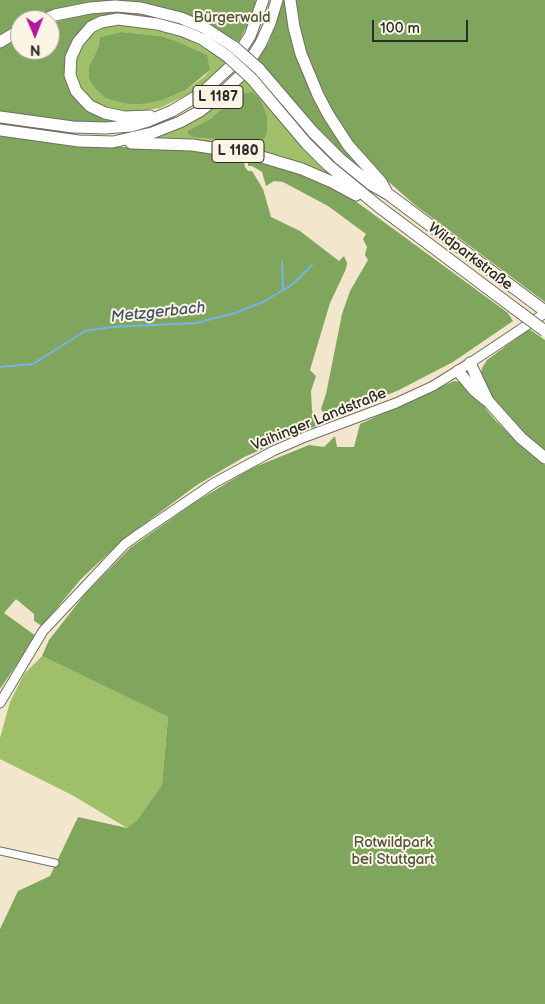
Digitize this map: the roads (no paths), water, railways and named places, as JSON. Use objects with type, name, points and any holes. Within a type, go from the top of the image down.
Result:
[{"type":"highway","name":"L 1187","points":[[0,117],[58,125],[105,128],[131,126],[164,115],[202,93],[228,68],[250,36],[263,0]]},
{"type":"highway","name":"L 1187","points":[[0,130],[74,141],[114,142],[169,127],[190,117],[218,97],[241,75],[256,54],[270,23],[277,0]]},
{"type":"highway","points":[[290,0],[301,54],[318,95],[348,146],[381,182],[388,194]]},
{"type":"highway","points":[[60,15],[90,8],[115,6],[141,8],[189,21],[221,37],[259,69],[321,141],[340,159],[372,185],[388,194]]},
{"type":"highway","name":"L 1180","points":[[164,115],[132,117],[112,115],[96,110],[82,99],[73,84],[70,66],[72,52],[84,33],[96,24],[112,19],[124,19],[147,22],[183,31],[202,39],[226,56],[252,79],[317,154],[378,206]]},
{"type":"highway","name":"L 1180","points":[[114,142],[192,145],[239,151],[269,158],[292,165],[332,182],[378,206]]},
{"type":"highway","name":"Wildparkstraße","points":[[388,194],[545,312]]},
{"type":"highway","name":"Wildparkstraße","points":[[378,206],[545,332]]},
{"type":"highway","points":[[470,363],[488,401]]},
{"type":"highway","points":[[458,371],[521,438],[545,458]]},
{"type":"street","name":"Vaihinger Landstraße","points":[[0,703],[43,631],[125,544],[242,466],[305,437],[433,386],[545,312]]},
{"type":"street","points":[[0,851],[55,863]]},
{"type":"waterway","points":[[282,262],[283,290]]},
{"type":"waterway","name":"Metzgerbach","points":[[0,367],[33,364],[85,331],[112,327],[196,323],[235,313],[263,302],[293,284],[312,265]]},
{"type":"park label","name":"Bürgerwald","points":[[232,18]]},
{"type":"park label","name":"Rotwildpark bei Stuttgart","points":[[393,852]]}]
